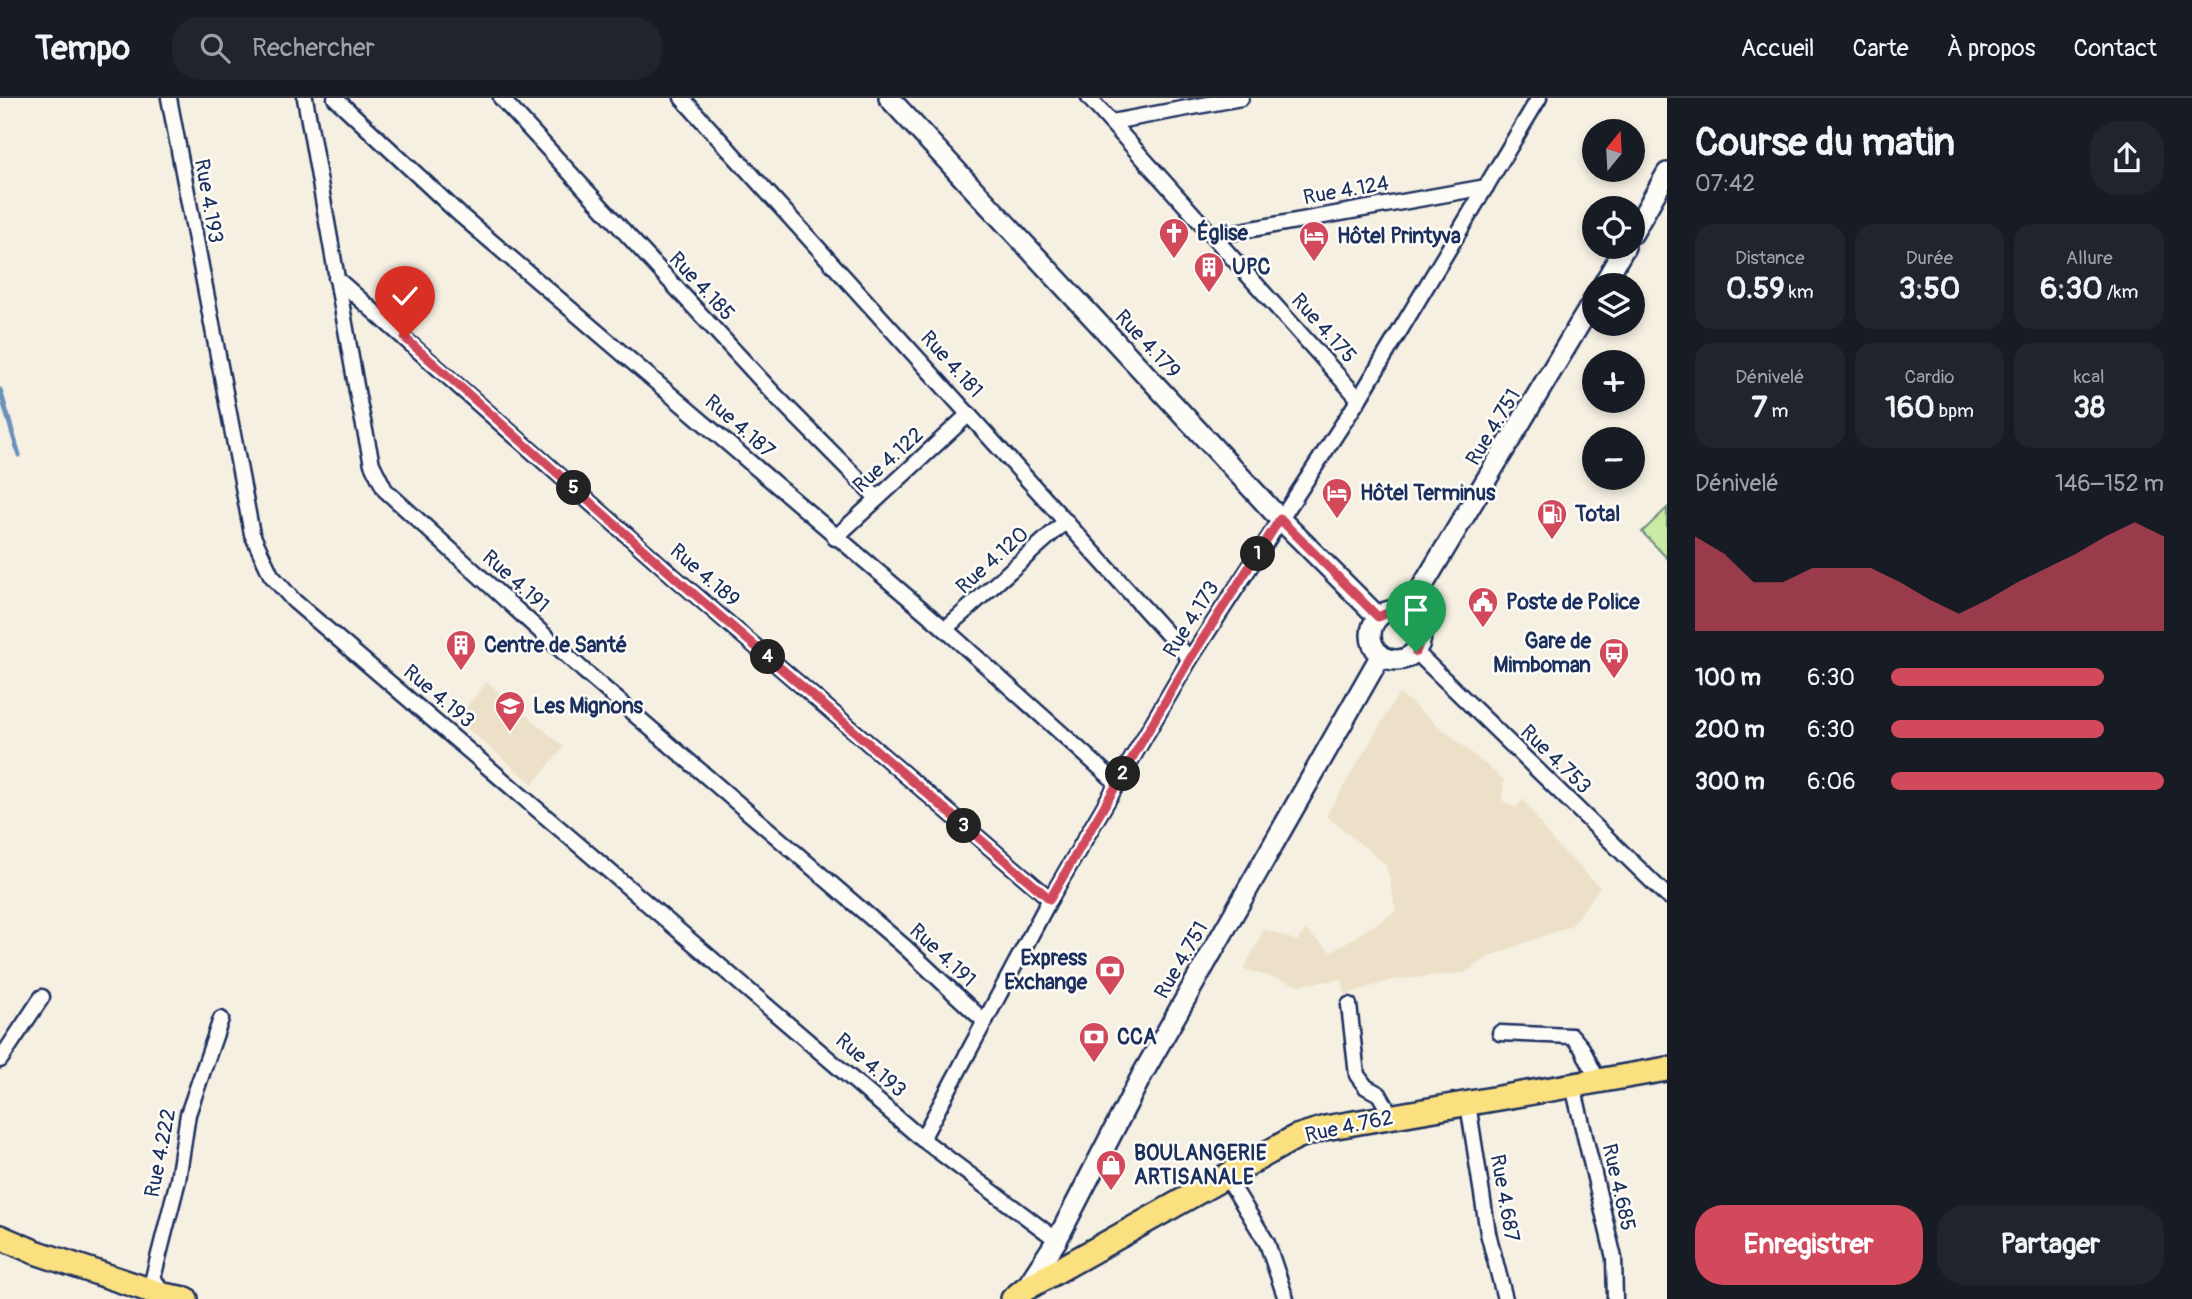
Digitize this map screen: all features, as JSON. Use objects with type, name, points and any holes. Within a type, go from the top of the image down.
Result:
[{"type":"main road","name":"Rue 4.179","points":[[889,98],[1280,519],[1378,617]]},
{"type":"main road","points":[[1645,212],[1667,173]]},
{"type":"main road","name":"Rue 4.751","points":[[1407,612],[1582,320]]},
{"type":"main road","points":[[1397,609],[1407,612],[1420,626],[1422,635],[1416,652],[1399,660],[1381,655],[1371,637],[1378,617],[1397,609]]},
{"type":"main road","name":"Rue 4.751","points":[[1019,1294],[1057,1240],[1142,1075],[1381,655]]},
{"type":"main road","name":"Rue 4.762","points":[[1019,1294],[1296,1137],[1392,1117],[1667,1069]]},
{"type":"main road","points":[[0,1237],[35,1252],[171,1298]]},
{"type":"street","name":"Rue 4.193","points":[[169,98],[252,534],[271,575],[294,601],[922,1139],[1057,1240]]},
{"type":"street","name":"Rue 4.191","points":[[305,98],[372,464],[386,490],[584,671],[895,939],[985,1022]]},
{"type":"street","name":"Rue 4.187","points":[[335,98],[458,213],[695,414],[835,538],[945,629],[1118,783]]},
{"type":"street","name":"Rue 4.185","points":[[501,98],[775,395],[877,498]]},
{"type":"street","name":"Rue 4.181","points":[[682,98],[1190,659]]},
{"type":"street","name":"Rue 4.175","points":[[1089,98],[1359,399]]},
{"type":"street","points":[[1112,122],[1241,98]]},
{"type":"street","name":"Rue 4.173","points":[[922,1139],[1050,899],[1190,659],[1359,399],[1539,98]]},
{"type":"street","name":"Rue 4.124","points":[[1213,236],[1486,187]]},
{"type":"street","name":"Rue 4.189","points":[[336,278],[679,581],[1050,899]]},
{"type":"street","name":"Rue 4.122","points":[[835,538],[969,414]]},
{"type":"street","name":"Rue 4.120","points":[[945,629],[1066,522]]},
{"type":"street","name":"Rue 4.753","points":[[1416,652],[1667,896]]},
{"type":"street","points":[[0,1060],[42,997]]},
{"type":"street","points":[[1349,1005],[1357,1074],[1366,1087],[1379,1094],[1392,1117]]},
{"type":"street","name":"Rue 4.222","points":[[171,1298],[153,1278],[156,1261],[178,1180],[188,1114],[221,1019]]},
{"type":"street","points":[[1500,1034],[1572,1035],[1583,1048],[1598,1082]]},
{"type":"street","name":"Rue 4.685","points":[[1573,1086],[1614,1258],[1615,1299]]},
{"type":"street","name":"Rue 4.687","points":[[1468,1104],[1488,1233],[1505,1299]]},
{"type":"street","points":[[1226,1175],[1267,1243],[1286,1299]]},
{"type":"shaded area","name":"Les Mignons","points":[[487,682],[564,747],[533,784],[456,719]]},
{"type":"shaded area","points":[[1399,693],[1504,780],[1502,800],[1516,808],[1523,799],[1552,840],[1600,887],[1571,926],[1488,957],[1465,973],[1392,980],[1345,995],[1342,979],[1298,985],[1244,969],[1264,929],[1297,941],[1305,930],[1331,952],[1396,911],[1386,865],[1326,816]]},
{"type":"green space","points":[[1667,508],[1667,558],[1642,532]]},
{"type":"waterway","points":[[0,390],[19,455]]},
{"type":"place","name":"Église","points":[[1174,260]]},
{"type":"place","name":"Hôtel Printyva","points":[[1314,263]]},
{"type":"place","name":"UPC","points":[[1209,294]]},
{"type":"place","name":"Hôtel Terminus","points":[[1337,520]]},
{"type":"place","name":"Total","points":[[1552,541]]},
{"type":"place","name":"Poste de Police","points":[[1483,629]]},
{"type":"place","name":"Centre de Santé","points":[[461,672]]},
{"type":"place","name":"Gare de Mimboman","points":[[1614,680]]},
{"type":"place","name":"Les Mignons","points":[[510,733]]},
{"type":"place","name":"Express Exchange","points":[[1110,997]]},
{"type":"place","name":"CCA","points":[[1094,1064]]},
{"type":"place","name":"BOULANGERIE ARTISANALE","points":[[1111,1192]]},
{"type":"route","points":[[405,338],[679,581],[1050,899],[1190,659],[1280,519],[1378,617],[1397,609],[1415,618],[1422,635],[1416,652]]}]
